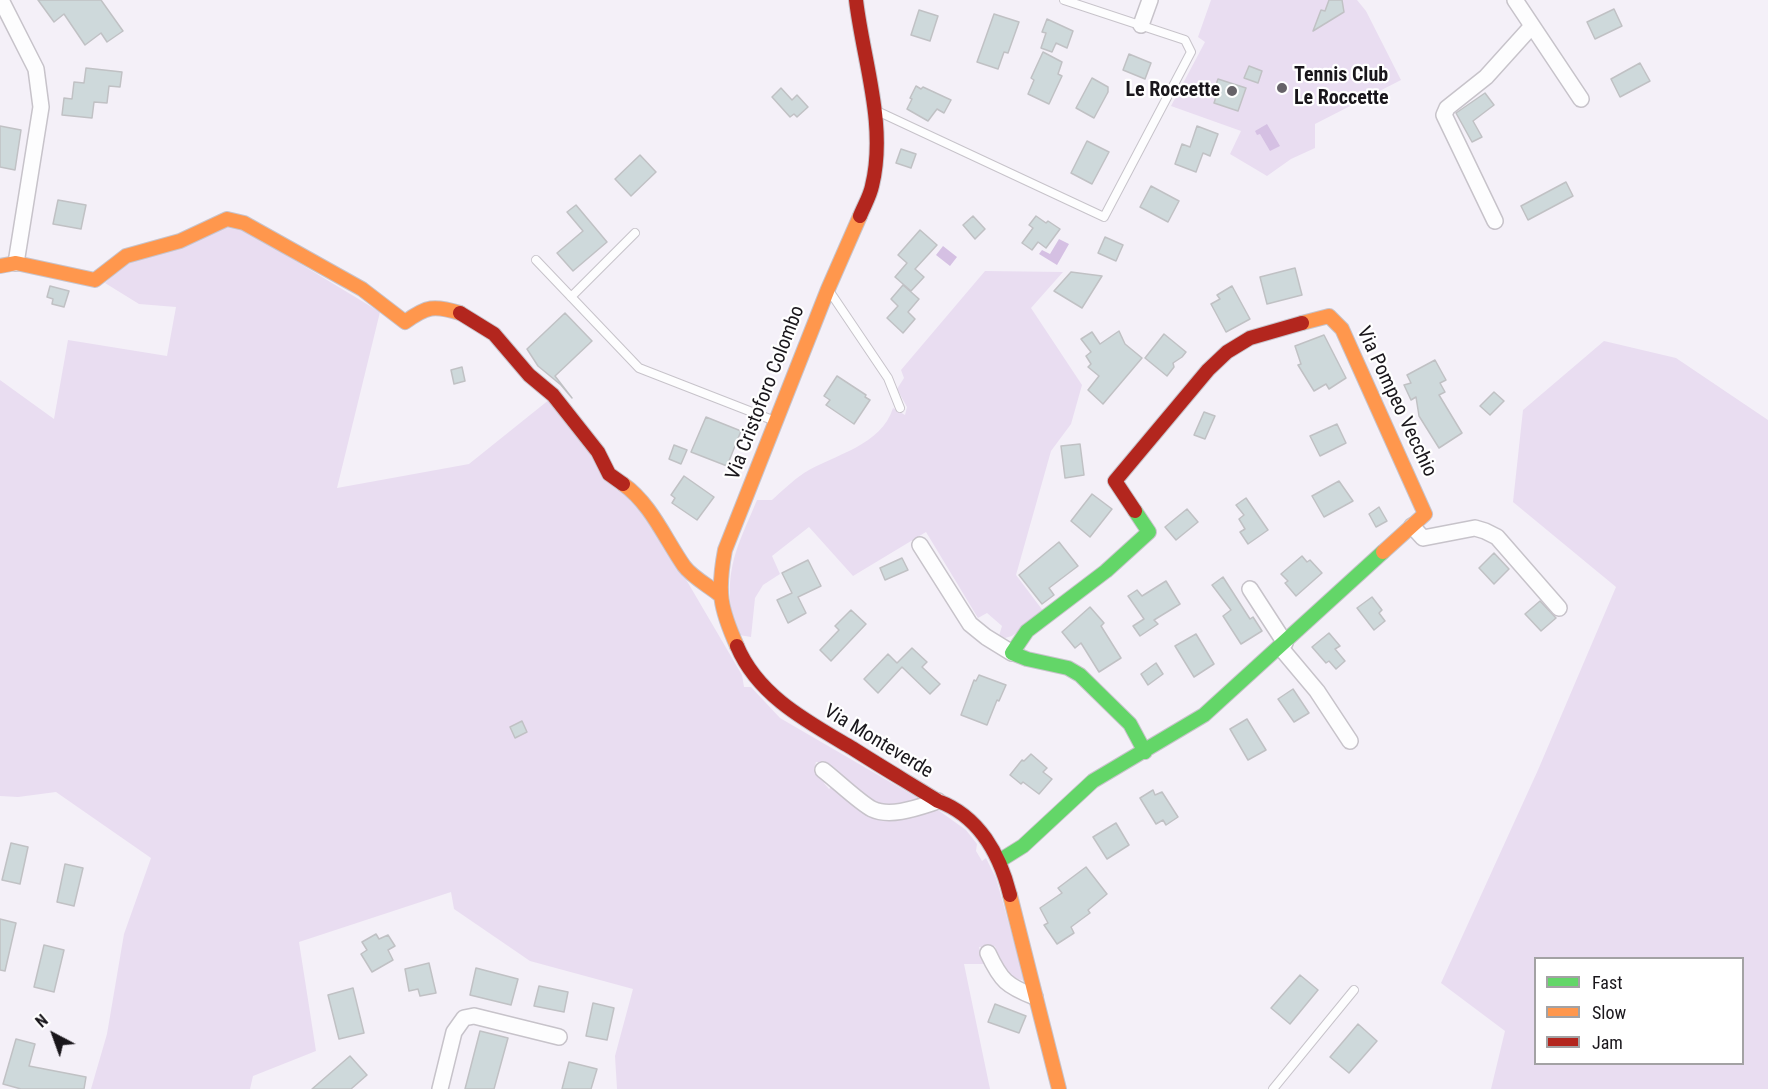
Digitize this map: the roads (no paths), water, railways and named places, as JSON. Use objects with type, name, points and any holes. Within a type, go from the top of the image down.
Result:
[{"type":"street","points":[[0,0],[36,69],[41,98],[38,135],[16,263]]},
{"type":"street","name":"Via Cristoforo Colombo","points":[[720,595],[724,550],[877,171],[873,109],[856,0]]},
{"type":"street","points":[[1141,25],[1150,0]]},
{"type":"street","points":[[1515,0],[1581,99]]},
{"type":"street","points":[[1495,221],[1444,115],[1447,108],[1486,77],[1532,26]]},
{"type":"street","points":[[0,266],[16,263],[95,280],[126,256],[180,241],[227,219],[244,223],[362,289],[405,322],[421,310],[442,308],[462,314],[494,334],[529,375],[553,395],[598,452],[609,474],[633,491],[663,529],[685,568],[720,595]]},
{"type":"street","name":"Via Pompeo Vecchio","points":[[1001,868],[1093,781],[1204,715],[1425,514],[1342,329],[1329,316],[1259,334],[1238,343],[1223,355],[1115,481],[1149,532],[1106,571],[1027,631],[1012,653]]},
{"type":"street","points":[[1412,526],[1423,538],[1475,528],[1497,537],[1559,608]]},
{"type":"street","points":[[920,545],[970,624],[986,638],[1012,653],[1027,659],[1068,668],[1080,675],[1130,724],[1145,752]]},
{"type":"street","points":[[1250,589],[1282,645],[1317,691],[1350,741]]},
{"type":"street","name":"Via Monteverde","points":[[720,595],[724,617],[741,656],[773,696],[797,715],[969,819],[982,834],[1001,868]]},
{"type":"street","points":[[823,770],[873,810],[890,812],[938,801]]},
{"type":"street","points":[[1001,868],[1059,1089]]},
{"type":"street","points":[[988,953],[998,974],[1014,989],[1035,997]]},
{"type":"street","points":[[440,1089],[454,1032],[464,1018],[474,1016],[559,1037]]},
{"type":"lane","points":[[873,109],[1104,217],[1191,52],[1185,40],[1064,0]]},
{"type":"lane","points":[[571,297],[635,233]]},
{"type":"lane","points":[[536,260],[639,368],[777,422]]},
{"type":"lane","points":[[828,289],[888,378],[900,408]]},
{"type":"lane","points":[[1273,1089],[1354,990]]},
{"type":"place","name":"Tennis Club Le Roccette","points":[[1282,88]]},
{"type":"place","name":"Le Roccette","points":[[1232,91]]}]
